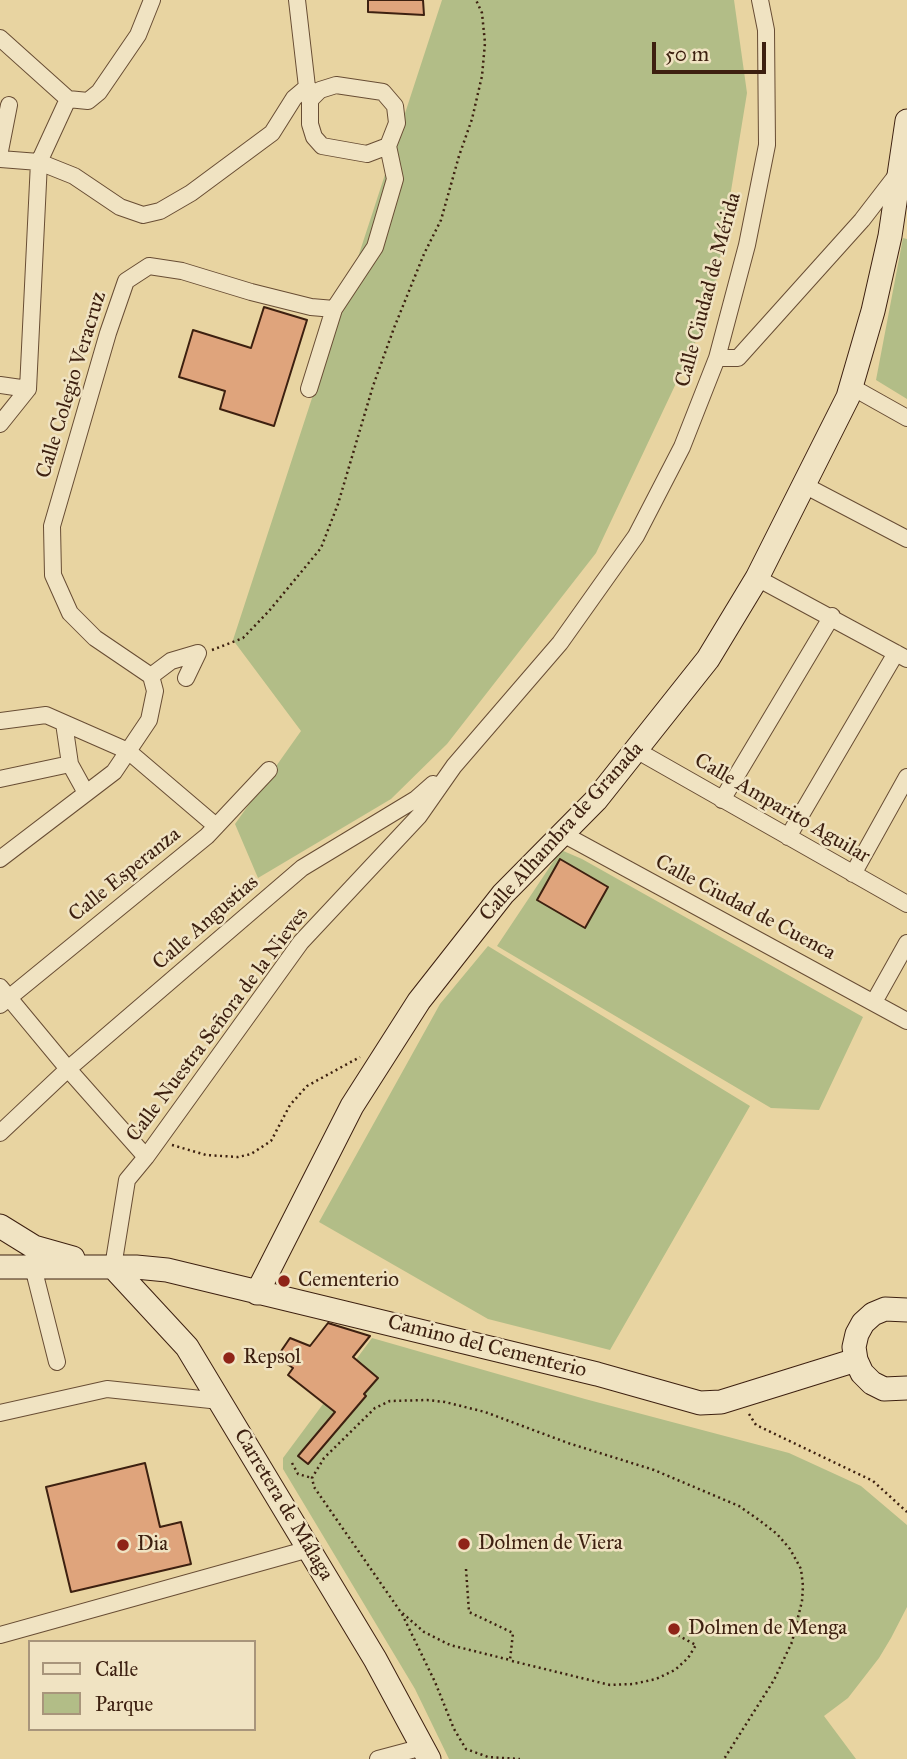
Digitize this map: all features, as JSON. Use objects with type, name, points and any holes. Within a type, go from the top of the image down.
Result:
[{"type":"street","points":[[0,38],[68,99],[88,101],[99,92],[138,35],[152,0]]},
{"type":"street","points":[[297,0],[311,90],[308,112],[314,137],[322,146],[368,154],[388,146]]},
{"type":"street","name":"Calle Ciudad de Mérida","points":[[454,766],[560,643],[636,536],[682,447],[717,358],[747,245],[767,145],[766,30],[760,0]]},
{"type":"street","points":[[0,159],[39,162],[74,176],[120,207],[143,215],[160,211],[191,193],[272,133],[294,98],[311,90],[336,85],[383,92],[395,106],[397,123],[388,146],[395,179],[375,247],[334,309],[309,389]]},
{"type":"street","points":[[0,424],[28,389],[39,162],[68,99]]},
{"type":"street","points":[[0,150],[9,105]]},
{"type":"street","name":"Calle Alhambra de Granada","points":[[257,1293],[352,1106],[419,1001],[503,894],[596,800],[636,750],[708,659],[757,578],[848,397],[899,228],[900,172],[907,121]]},
{"type":"street","points":[[717,358],[738,358],[862,220],[900,172]]},
{"type":"street","points":[[862,220],[899,228]]},
{"type":"street","name":"Calle Colegio Veracruz","points":[[151,676],[96,638],[70,613],[53,575],[52,526],[108,333],[126,281],[149,266],[182,271],[311,307],[334,309]]},
{"type":"street","points":[[0,385],[28,389]]},
{"type":"street","points":[[850,386],[907,418]]},
{"type":"street","points":[[804,485],[907,539]]},
{"type":"street","points":[[757,578],[902,656],[788,837]]},
{"type":"street","points":[[722,800],[832,616]]},
{"type":"street","points":[[0,859],[114,772],[149,720],[155,691],[151,676],[171,661],[198,653]]},
{"type":"street","points":[[186,678],[198,653]]},
{"type":"street","points":[[0,721],[46,715],[128,751],[216,827]]},
{"type":"street","points":[[64,723],[70,764],[86,793]]},
{"type":"street","name":"Calle Amparito Aguilar","points":[[636,750],[907,904]]},
{"type":"street","points":[[0,779],[70,764]]},
{"type":"street","name":"Calle Angustias","points":[[3,1123],[302,868],[416,799],[454,766]]},
{"type":"street","name":"Calle Nuestra Señora de la Nieves","points":[[113,1267],[127,1180],[301,942],[419,816],[454,766]]},
{"type":"street","name":"Calle Esperanza","points":[[3,997],[216,827],[269,770]]},
{"type":"street","points":[[853,874],[907,777]]},
{"type":"street","name":"Calle Ciudad de Cuenca","points":[[563,834],[907,1021]]},
{"type":"street","points":[[874,1002],[907,943]]},
{"type":"street","points":[[3,997],[146,1157]]},
{"type":"street","points":[[0,1226],[47,1252],[113,1267]]},
{"type":"street","points":[[33,1267],[57,1362]]},
{"type":"street","points":[[0,1268],[113,1267]]},
{"type":"street","name":"Camino del Cementerio","points":[[113,1267],[167,1270],[597,1374],[700,1403],[737,1398],[856,1360]]},
{"type":"street","name":"Carretera de Málaga","points":[[113,1267],[187,1347],[375,1659],[426,1753]]},
{"type":"street","points":[[907,1310],[885,1309],[873,1314],[863,1323],[854,1347],[862,1373],[872,1383],[884,1389],[907,1388]]},
{"type":"street","points":[[0,1413],[107,1389],[220,1401]]},
{"type":"street","points":[[0,1635],[309,1549]]},
{"type":"street","points":[[378,1759],[426,1753]]},
{"type":"path","points":[[198,653],[220,648],[243,638],[321,548],[338,504],[373,386],[424,254],[441,220],[472,119],[482,76],[485,43],[482,13],[476,0]]},
{"type":"path","points":[[161,1136],[171,1144],[206,1155],[238,1157],[251,1154],[271,1141],[290,1105],[307,1086],[355,1058],[390,1048]]},
{"type":"path","points":[[737,1398],[756,1425],[873,1481],[907,1512]]},
{"type":"path","points":[[520,1759],[488,1757],[466,1749],[454,1729],[435,1682],[400,1611],[314,1487],[312,1478],[331,1450],[375,1408],[390,1401],[445,1402],[485,1412],[568,1443],[654,1470],[739,1506],[777,1534],[790,1549],[801,1569],[802,1601],[792,1642],[774,1680],[724,1759]]},
{"type":"path","points":[[292,1463],[298,1474],[312,1478]]},
{"type":"path","points":[[466,1569],[469,1612],[513,1633],[510,1660]]},
{"type":"path","points":[[400,1611],[424,1632],[450,1645],[610,1685],[656,1679],[675,1670],[696,1645],[679,1636]]},
{"type":"green space","points":[[442,0],[734,0],[747,93],[712,307],[596,553],[447,744],[391,799],[258,878],[235,824],[301,731],[233,640]]},
{"type":"green space","points":[[903,238],[907,239],[907,399],[876,380]]},
{"type":"green space","points":[[561,850],[582,859],[863,1017],[819,1110],[771,1108],[497,946]]},
{"type":"green space","points":[[488,946],[750,1106],[610,1350],[488,1319],[319,1222],[440,1004]]},
{"type":"green space","points":[[372,1338],[585,1399],[789,1453],[861,1486],[907,1525],[907,1607],[879,1658],[848,1698],[824,1716],[856,1759],[449,1759],[415,1689],[283,1469],[283,1458]]},
{"type":"building","points":[[368,0],[423,0],[424,15],[368,12]]},
{"type":"building","points":[[264,307],[307,320],[274,426],[220,409],[225,391],[179,377],[193,330],[251,348]]},
{"type":"building","points":[[560,859],[608,887],[585,928],[537,900]]},
{"type":"building","points":[[328,1323],[370,1336],[353,1357],[378,1378],[308,1464],[298,1456],[335,1412],[288,1375],[293,1368],[277,1357],[290,1338],[310,1346]]},
{"type":"building","name":"Dia","points":[[145,1463],[160,1527],[181,1522],[191,1564],[71,1592],[46,1487]]},
{"type":"place","name":"Cementerio","points":[[284,1281]]},
{"type":"place","name":"Repsol","points":[[229,1358]]},
{"type":"place","name":"Dolmen de Viera","points":[[464,1544]]},
{"type":"place","name":"Dia","points":[[123,1545]]},
{"type":"place","name":"Dolmen de Menga","points":[[674,1629]]}]
